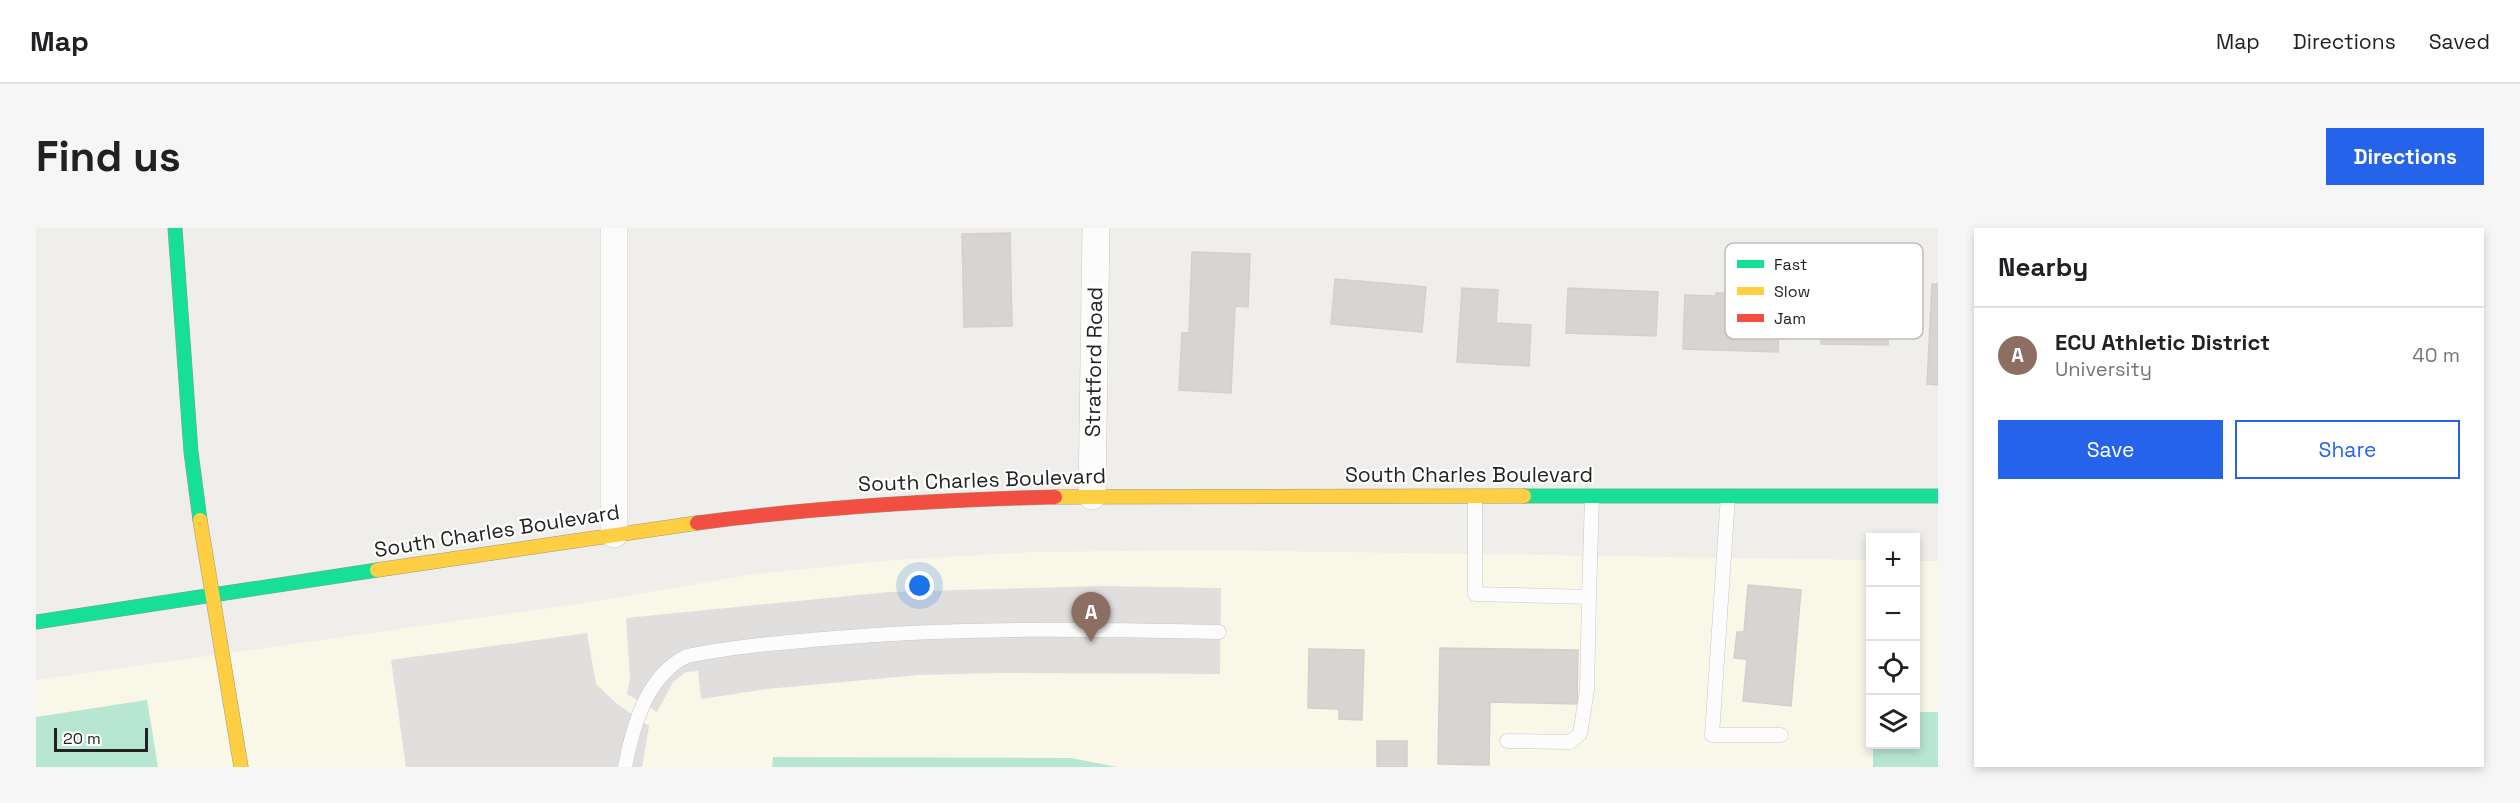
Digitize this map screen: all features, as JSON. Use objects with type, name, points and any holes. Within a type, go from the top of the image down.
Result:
[{"type":"main road","points":[[175,228],[191,453],[198,509],[214,594],[241,767]]},
{"type":"main road","name":"South Charles Boulevard","points":[[36,622],[614,534],[799,510],[873,504],[1001,497],[1092,496],[1938,496]]},
{"type":"street","points":[[614,228],[614,534]]},
{"type":"street","name":"Stratford Road","points":[[1092,496],[1096,228]]},
{"type":"lane","points":[[1475,496],[1475,594],[1589,597]]},
{"type":"lane","points":[[1728,496],[1712,735],[1781,735]]},
{"type":"lane","points":[[1507,741],[1570,742],[1580,734],[1587,690],[1592,497]]},
{"type":"lane","points":[[626,767],[633,732],[651,690],[660,675],[672,663],[687,656],[787,642],[940,630],[1073,629],[1220,632]]},
{"type":"shaded area","points":[[1212,550],[1866,560],[1866,749],[1920,749],[1920,561],[1938,561],[1938,767],[36,767],[36,680],[585,603],[755,574],[894,560],[1032,552]]},
{"type":"shaded area","points":[[1101,586],[1221,588],[1220,674],[919,675],[767,689],[701,699],[698,671],[686,672],[673,682],[657,712],[627,694],[630,678],[626,618],[889,592]]},
{"type":"shaded area","points":[[587,633],[596,684],[616,703],[649,726],[642,767],[406,767],[391,660]]},
{"type":"green space","points":[[147,700],[158,767],[36,767],[36,717]]},
{"type":"green space","points":[[1920,712],[1938,712],[1938,767],[1873,767],[1873,749],[1920,749]]},
{"type":"green space","points":[[773,757],[1071,758],[1117,767],[772,767]]},
{"type":"building","points":[[1010,233],[1012,326],[964,327],[962,234]]},
{"type":"building","points":[[1192,252],[1250,254],[1248,307],[1235,306],[1231,393],[1179,390],[1182,333],[1189,333]]},
{"type":"building","points":[[1335,279],[1426,287],[1422,332],[1331,324]]},
{"type":"building","points":[[1932,284],[1938,284],[1938,385],[1927,384]]},
{"type":"building","points":[[1462,288],[1498,290],[1496,323],[1531,325],[1529,366],[1457,362]]},
{"type":"building","points":[[1568,288],[1658,292],[1656,336],[1566,333]]},
{"type":"building","points":[[1716,293],[1725,293],[1725,339],[1778,339],[1778,352],[1683,349],[1685,295],[1716,296]]},
{"type":"building","points":[[1821,339],[1888,339],[1888,345],[1821,344]]},
{"type":"building","points":[[1748,585],[1801,590],[1791,706],[1743,701],[1747,659],[1734,658],[1737,632],[1744,632]]},
{"type":"building","points":[[1440,648],[1578,650],[1577,704],[1490,702],[1489,765],[1438,764]]},
{"type":"building","points":[[1309,649],[1364,650],[1362,720],[1339,719],[1339,709],[1308,708]]},
{"type":"building","points":[[1377,741],[1407,741],[1407,767],[1377,767]]},
{"type":"traffic: fast","points":[[175,228],[191,452],[200,520]]},
{"type":"traffic: fast","points":[[1524,496],[1938,496]]},
{"type":"traffic: fast","points":[[36,622],[377,570]]},
{"type":"traffic: slow","points":[[1055,497],[1524,496]]},
{"type":"traffic: slow","points":[[200,520],[241,767]]},
{"type":"traffic: slow","points":[[377,570],[697,523]]},
{"type":"traffic: jam","points":[[697,523],[876,505],[1055,497]]},
{"type":"place","name":"ECU Athletic District","points":[[1091,642]]}]
